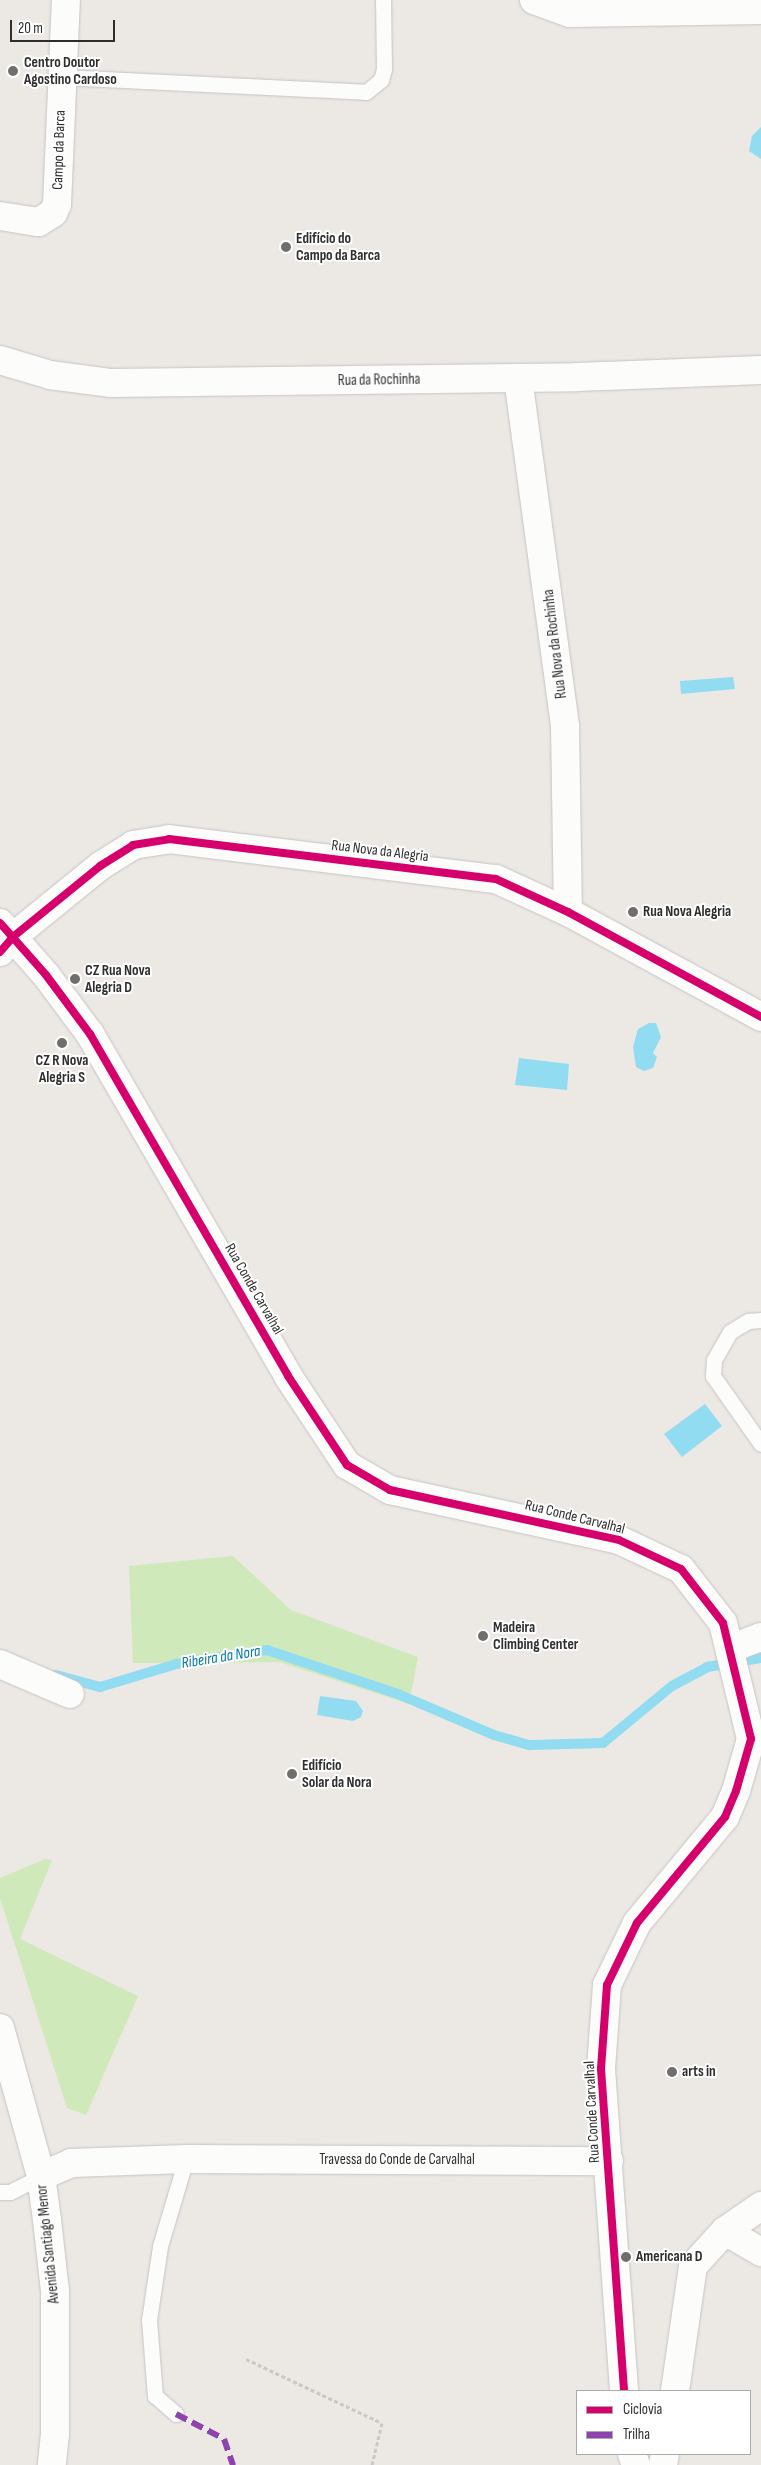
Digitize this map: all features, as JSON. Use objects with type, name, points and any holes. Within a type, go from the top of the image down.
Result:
[{"type":"street","name":"Campo da Barca","points":[[0,216],[39,222],[53,213],[57,204],[66,0]]},
{"type":"street","points":[[534,0],[570,13],[761,10]]},
{"type":"street","name":"Rua da Rochinha","points":[[0,360],[50,375],[110,383],[518,378],[761,370]]},
{"type":"street","name":"Rua Nova da Rochinha","points":[[518,378],[565,726],[568,912]]},
{"type":"street","name":"Rua Nova da Alegria","points":[[5,937],[100,866],[133,845],[170,839],[496,878],[568,912],[761,1017]]},
{"type":"street","name":"Rua Conde Carvalhal","points":[[5,937],[90,1034],[288,1376],[347,1465],[390,1490],[618,1540],[681,1569],[723,1622],[732,1648],[751,1739],[736,1791],[725,1817],[637,1923],[607,1985],[601,2069],[624,2390]]},
{"type":"street","points":[[732,1648],[761,1638]]},
{"type":"street","points":[[0,1664],[70,1694]]},
{"type":"street","name":"Avenida Santiago Menor","points":[[0,2028],[41,2176],[54,2291],[55,2434],[52,2465]]},
{"type":"street","name":"Travessa do Conde de Carvalhal","points":[[41,2176],[71,2163],[186,2159],[609,2161]]},
{"type":"street","points":[[675,2390],[692,2266],[725,2231],[761,2206]]},
{"type":"street","points":[[725,2231],[761,2252]]},
{"type":"lane","points":[[62,77],[366,92],[381,80],[384,69],[384,0]]},
{"type":"lane","points":[[761,1320],[748,1321],[730,1332],[714,1360],[713,1376],[761,1444]]},
{"type":"lane","points":[[176,2414],[155,2396],[148,2320],[160,2246],[186,2159]]},
{"type":"lane","name":"Travessa do Conde de Carvalhal","points":[[0,2192],[10,2192],[41,2176]]},
{"type":"path","points":[[246,2359],[382,2423],[372,2465]]},
{"type":"green space","points":[[233,1556],[291,1610],[418,1657],[409,1704],[279,1662],[133,1663],[129,1566]]},
{"type":"green space","points":[[45,1859],[52,1860],[20,1939],[138,1996],[86,2115],[67,2108],[0,1898],[0,1878]]},
{"type":"water","points":[[761,127],[761,159],[749,151],[752,136]]},
{"type":"water","points":[[733,677],[735,689],[681,694],[680,681]]},
{"type":"water","points":[[649,1023],[656,1023],[661,1037],[653,1053],[657,1057],[653,1068],[644,1071],[636,1067],[633,1047],[638,1029]]},
{"type":"water","points":[[519,1058],[569,1064],[567,1090],[515,1085]]},
{"type":"water","points":[[705,1404],[722,1426],[682,1457],[664,1434]]},
{"type":"water","points":[[320,1696],[356,1701],[363,1711],[361,1717],[353,1721],[317,1715]]},
{"type":"waterway","name":"Ribeira da Nora","points":[[56,1675],[100,1687],[176,1664],[267,1650],[398,1694],[494,1735],[530,1745],[603,1743],[672,1686],[707,1667],[761,1658]]},
{"type":"marked path","points":[[176,2414],[224,2439],[233,2465]]},
{"type":"cycle path","points":[[0,952],[14,936],[100,866],[133,845],[169,839],[496,879],[568,912],[761,1017]]},
{"type":"cycle path","points":[[0,923],[46,975],[90,1034],[288,1376],[347,1465],[390,1490],[619,1540],[681,1569],[723,1623],[751,1739],[736,1791],[725,1817],[637,1923],[607,1985],[601,2069],[624,2390]]},
{"type":"place","name":"Centro Doutor Agostino Cardoso","points":[[13,71]]},
{"type":"place","name":"Edifício do Campo da Barca","points":[[286,247]]},
{"type":"place","name":"Rua Nova Alegria","points":[[633,912]]},
{"type":"place","name":"CZ Rua Nova Alegria D","points":[[75,979]]},
{"type":"place","name":"CZ R Nova Alegria S","points":[[62,1043]]},
{"type":"place","name":"Madeira Climbing Center","points":[[483,1636]]},
{"type":"place","name":"Edifício Solar da Nora","points":[[292,1774]]},
{"type":"place","name":"arts in","points":[[672,2072]]},
{"type":"place","name":"Americana D","points":[[626,2257]]}]
